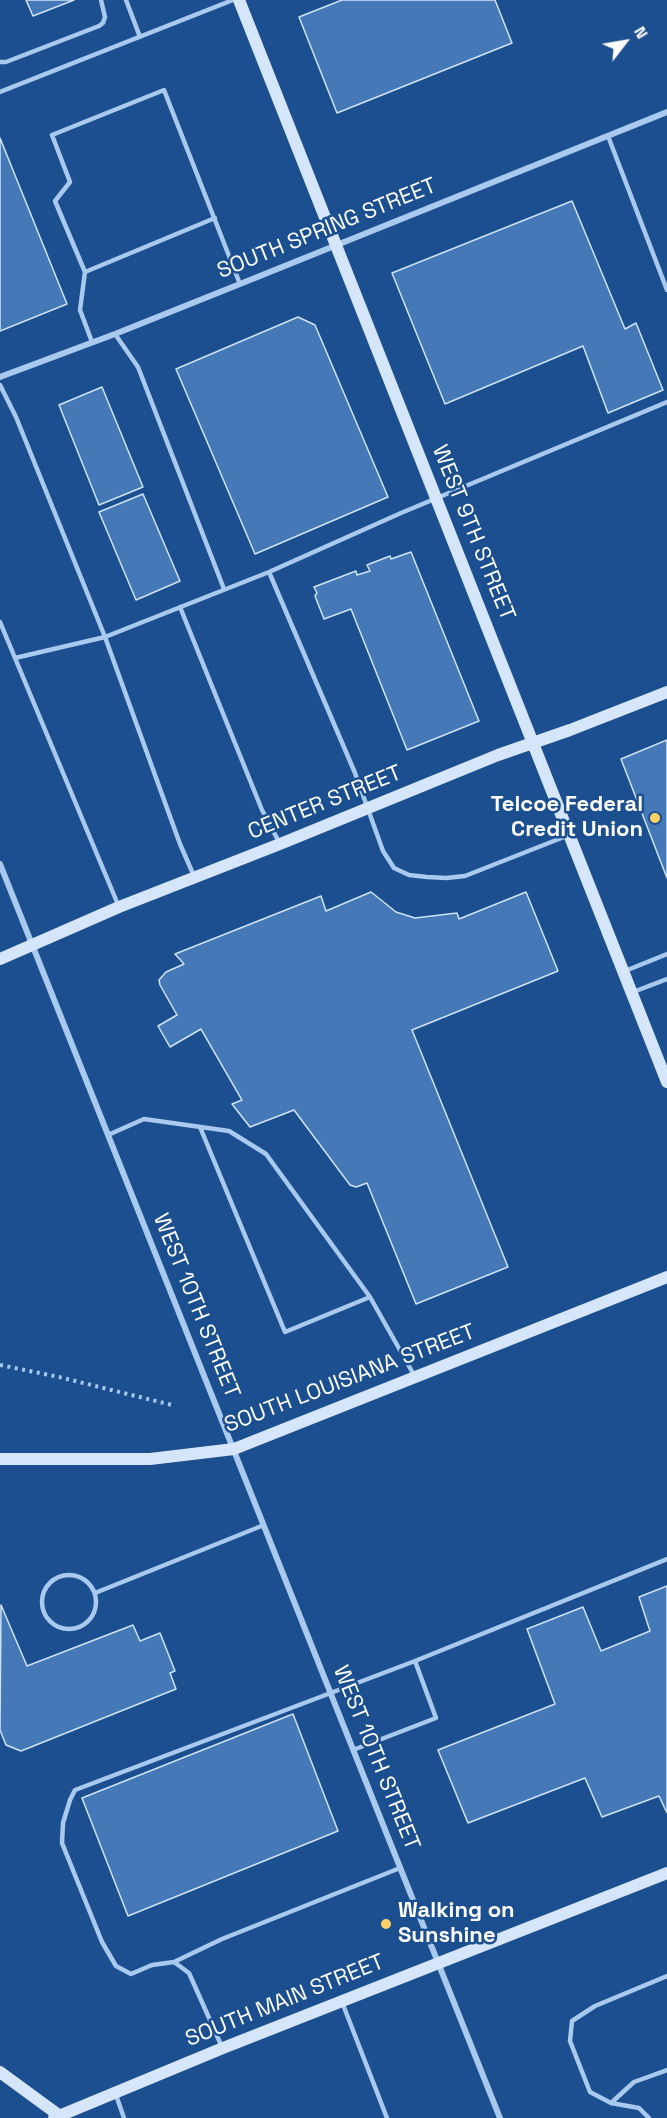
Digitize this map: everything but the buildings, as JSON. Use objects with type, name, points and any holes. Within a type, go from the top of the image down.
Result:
[{"type":"main road","name":"WEST 9TH STREET","points":[[239,0],[667,1082]]},
{"type":"main road","name":"CENTER STREET","points":[[0,959],[119,907],[667,692]]},
{"type":"main road","name":"SOUTH LOUISIANA STREET","points":[[0,1459],[150,1459],[234,1449],[667,1277]]},
{"type":"main road","name":"SOUTH MAIN STREET","points":[[58,2117],[223,2048],[667,1873]]},
{"type":"main road","points":[[0,2072],[58,2117]]},
{"type":"street","name":"SOUTH SPRING STREET","points":[[0,377],[115,334],[667,112]]},
{"type":"street","name":"WEST 10TH STREET","points":[[0,864],[500,2118]]},
{"type":"lane","points":[[0,62],[6,62],[99,26],[105,17],[100,0]]},
{"type":"lane","points":[[126,0],[140,37]]},
{"type":"lane","points":[[0,92],[233,0]]},
{"type":"lane","points":[[92,342],[80,310],[85,272],[56,201],[70,183],[52,135],[164,90],[240,284]]},
{"type":"lane","points":[[608,136],[667,290]]},
{"type":"lane","points":[[85,272],[215,218]]},
{"type":"lane","points":[[115,334],[138,367],[225,589]]},
{"type":"lane","points":[[0,385],[16,417],[105,637],[180,844],[195,878]]},
{"type":"lane","points":[[15,658],[105,637],[269,572],[401,513],[667,402]]},
{"type":"lane","points":[[269,572],[355,773],[386,858],[394,868],[409,874],[427,877],[465,876],[569,835]]},
{"type":"lane","points":[[180,607],[262,810],[280,844]]},
{"type":"lane","points":[[0,622],[119,907]]},
{"type":"lane","points":[[623,971],[667,954]]},
{"type":"lane","points":[[632,993],[667,979]]},
{"type":"lane","points":[[108,1135],[144,1119],[229,1131],[266,1154],[370,1297],[415,1377]]},
{"type":"lane","points":[[200,1127],[285,1332],[370,1297]]},
{"type":"lane","points":[[95,1593],[264,1525]]},
{"type":"lane","points":[[400,1868],[222,1939],[174,1962],[152,1965],[131,1974],[116,1966],[102,1942],[62,1843],[63,1823],[75,1790],[331,1694],[667,1559]]},
{"type":"lane","points":[[72,1574],[81,1577],[88,1582],[95,1593],[97,1605],[94,1613],[90,1620],[75,1629],[57,1627],[44,1613],[42,1604],[47,1586],[62,1575],[72,1574]]},
{"type":"lane","points":[[353,1750],[436,1718],[415,1661]]},
{"type":"lane","points":[[174,1962],[189,1972],[223,2048]]},
{"type":"lane","points":[[649,2118],[639,2108],[611,2103],[590,2092],[570,2041],[572,2021],[595,2006],[667,1976]]},
{"type":"lane","points":[[342,2002],[387,2118]]},
{"type":"lane","points":[[611,2103],[633,2082],[667,2070]]},
{"type":"lane","points":[[116,2092],[124,2118]]},
{"type":"path","points":[[0,1365],[172,1405]]},
{"type":"place","name":"Telcoe Federal Credit Union","points":[[655,818]]},
{"type":"place","name":"Walking on Sunshine","points":[[386,1924]]}]
